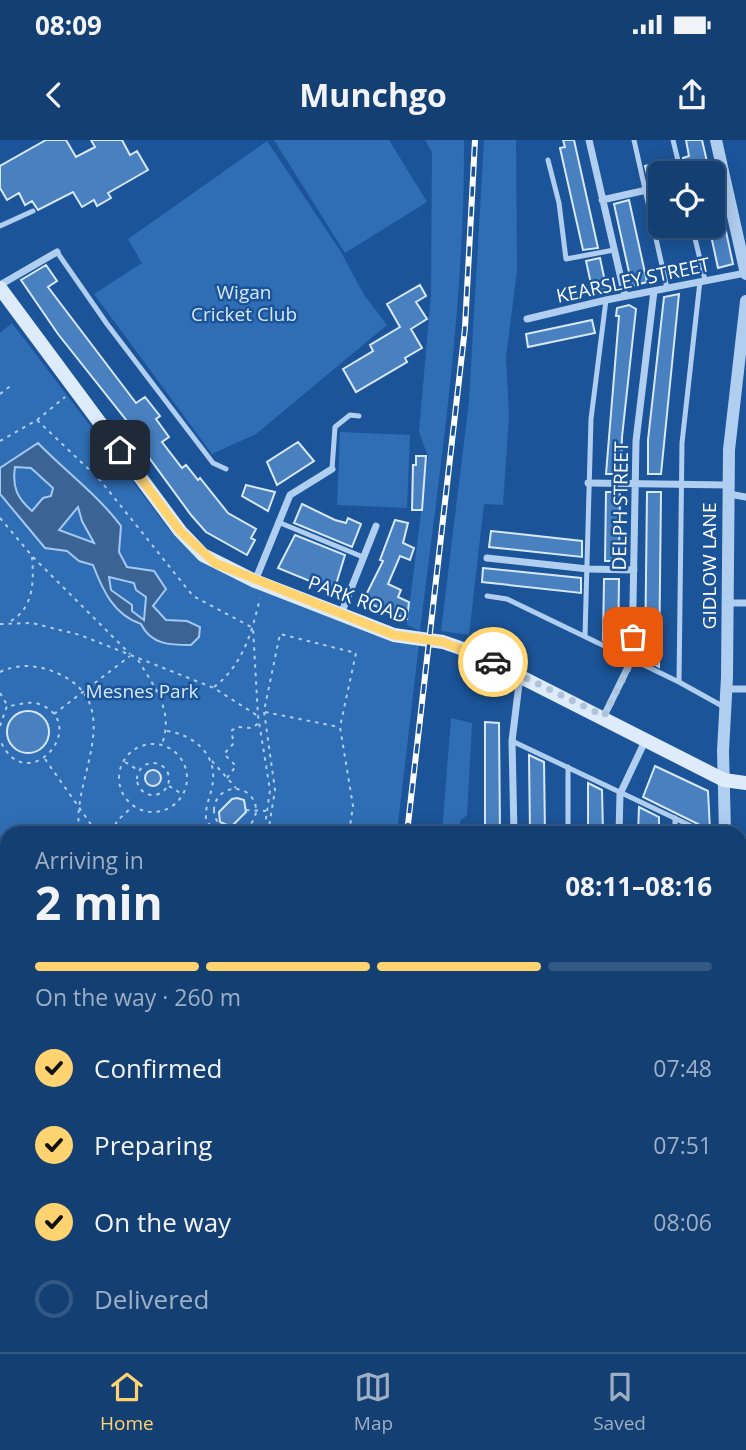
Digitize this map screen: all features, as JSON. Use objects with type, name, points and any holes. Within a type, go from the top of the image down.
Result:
[{"type":"main road","name":"PARK ROAD","points":[[0,286],[74,390],[190,543],[215,563],[403,638],[456,646],[604,716],[724,780],[746,783]]},
{"type":"street","points":[[589,140],[625,296]]},
{"type":"street","points":[[716,140],[717,161]]},
{"type":"street","points":[[602,200],[648,190]]},
{"type":"street","points":[[725,200],[746,273]]},
{"type":"street","points":[[0,286],[57,252]]},
{"type":"street","name":"KEARSLEY STREET","points":[[527,319],[625,296],[746,273]]},
{"type":"street","name":"DELPH STREET","points":[[604,716],[632,659],[636,441],[654,291]]},
{"type":"street","name":"GIDLOW LANE","points":[[725,826],[729,450],[746,301]]},
{"type":"street","points":[[260,583],[278,522],[290,495],[332,469]]},
{"type":"street","points":[[588,482],[682,483],[729,490],[746,497]]},
{"type":"street","points":[[341,614],[376,526]]},
{"type":"street","points":[[487,558],[588,569],[634,570]]},
{"type":"street","points":[[728,603],[746,603]]},
{"type":"street","points":[[514,826],[512,741],[520,675]]},
{"type":"street","points":[[727,689],[746,689]]},
{"type":"street","points":[[619,826],[620,794],[646,739]]},
{"type":"lane","points":[[634,140],[667,288]]},
{"type":"lane","points":[[673,140],[678,161]]},
{"type":"lane","points":[[548,160],[559,203],[566,259],[614,250]]},
{"type":"lane","points":[[0,226],[33,211]]},
{"type":"lane","points":[[679,682],[682,443],[702,281],[694,238]]},
{"type":"lane","points":[[57,252],[107,324],[214,463],[226,469]]},
{"type":"lane","points":[[585,636],[591,419],[606,300]]},
{"type":"lane","points":[[332,469],[335,427],[350,415],[359,416]]},
{"type":"lane","points":[[278,522],[363,557]]},
{"type":"lane","points":[[487,596],[507,599],[679,682],[726,708]]},
{"type":"lane","points":[[512,741],[692,826]]},
{"type":"lane","points":[[568,767],[568,826]]},
{"type":"lane","points":[[675,818],[675,826]]},
{"type":"path","points":[[0,394],[13,384]]},
{"type":"path","points":[[0,441],[37,420],[74,390]]},
{"type":"path","points":[[37,420],[100,480],[193,596],[253,628]]},
{"type":"path","points":[[0,518],[32,556],[131,655],[214,688],[258,716]]},
{"type":"path","points":[[9,623],[24,610],[29,599],[32,556]]},
{"type":"path","points":[[260,583],[253,628],[258,716],[270,790],[265,826]]},
{"type":"path","points":[[0,624],[51,626],[131,655]]},
{"type":"path","points":[[214,688],[237,664],[253,628]]},
{"type":"path","points":[[269,826],[275,790],[264,711],[279,634],[356,653],[340,727],[353,806],[350,826]]},
{"type":"path","points":[[53,714],[131,655]]},
{"type":"path","points":[[137,659],[163,706],[167,730],[161,745]]},
{"type":"path","points":[[0,672],[23,666],[43,667],[62,676],[81,692],[90,709],[94,730],[88,772],[77,805],[79,826]]},
{"type":"path","points":[[0,693],[8,705]]},
{"type":"path","points":[[0,740],[4,749],[18,760],[27,762],[44,758],[57,743],[58,723],[53,714],[38,704],[8,705]]},
{"type":"path","points":[[0,726],[8,705]]},
{"type":"path","points":[[264,711],[340,727]]},
{"type":"path","points":[[227,778],[236,766],[224,754],[234,743],[231,731],[237,727],[251,728],[260,722]]},
{"type":"path","points":[[167,730],[193,740],[205,750],[211,761],[237,790],[249,795],[255,810],[250,825]]},
{"type":"path","points":[[144,745],[161,745],[171,749],[184,764],[187,785],[183,794],[170,808],[161,812],[142,811],[133,806],[119,785],[124,761],[144,745]]},
{"type":"path","points":[[0,751],[4,749]]},
{"type":"path","points":[[44,758],[92,826]]},
{"type":"path","points":[[124,761],[139,770]]},
{"type":"path","points":[[209,826],[205,810],[213,785],[211,761]]},
{"type":"path","points":[[150,763],[161,765],[168,773],[168,786],[158,795],[147,795],[137,783],[139,770],[150,763]]},
{"type":"path","points":[[168,786],[183,794]]},
{"type":"path","points":[[223,826],[214,815],[219,796],[237,790]]},
{"type":"path","points":[[115,826],[133,806]]},
{"type":"path","points":[[246,810],[267,811]]},
{"type":"green space","points":[[274,140],[389,140],[427,202],[345,253]]},
{"type":"green space","points":[[425,140],[464,140],[456,324],[420,631],[407,625],[428,456],[419,432],[431,294],[432,152]]},
{"type":"green space","points":[[484,140],[516,140],[517,271],[506,357],[509,416],[503,505],[484,504],[469,635],[441,631],[469,401]]},
{"type":"green space","name":"Wigan Cricket Club","points":[[267,141],[341,252],[364,295],[387,325],[256,434],[212,454],[94,294],[142,263],[128,239]]},
{"type":"green space","name":"Mesnes Park","points":[[12,323],[171,532],[194,556],[263,591],[419,644],[398,826],[0,826],[0,333]]},
{"type":"green space","points":[[340,432],[410,435],[407,508],[337,505]]},
{"type":"green space","points":[[451,718],[472,723],[467,815],[460,821],[460,826],[443,826]]},
{"type":"shaded area","points":[[38,443],[92,493],[121,526],[119,552],[127,567],[154,571],[166,589],[153,606],[166,620],[187,621],[200,627],[199,637],[191,645],[169,644],[156,640],[141,624],[124,615],[111,601],[93,565],[79,561],[67,551],[45,548],[0,494],[0,468]],"holes":[[[15,467],[31,468],[53,488],[51,496],[43,498],[32,511],[17,492]],[[78,507],[94,543],[59,530]],[[109,577],[134,583],[136,590],[146,597],[144,620],[132,611],[132,605],[111,590]]]},
{"type":"building","points":[[46,140],[66,140],[76,157],[95,147],[91,140],[122,140],[130,155],[137,151],[148,170],[108,193],[111,198],[97,206],[94,200],[82,207],[73,192],[38,210],[32,201],[25,205],[19,193],[7,200],[0,188],[0,166]]},
{"type":"building","points":[[563,140],[574,140],[598,248],[583,250],[560,148],[565,147]]},
{"type":"building","points":[[686,140],[702,140],[707,161],[684,161],[683,158],[689,156]]},
{"type":"building","points":[[629,200],[647,282],[632,286],[614,204]]},
{"type":"building","points":[[725,227],[733,264],[718,268],[712,238],[725,238]]},
{"type":"building","points":[[600,258],[607,291],[593,293],[586,261]]},
{"type":"building","points":[[46,265],[57,281],[48,287],[136,403],[145,397],[160,416],[156,419],[169,437],[162,442],[182,468],[186,465],[198,480],[200,478],[228,513],[256,529],[251,538],[255,540],[247,555],[206,532],[191,515],[134,437],[138,435],[58,334],[21,280]]},
{"type":"building","points":[[420,285],[426,296],[416,302],[427,319],[411,329],[422,348],[405,358],[407,362],[356,392],[343,369],[373,351],[370,345],[400,327],[387,304]]},
{"type":"building","points":[[679,294],[661,474],[648,474],[648,440],[664,297]]},
{"type":"building","points":[[629,305],[636,309],[622,437],[621,474],[606,474],[619,316],[616,316],[617,308]]},
{"type":"building","points":[[592,320],[595,333],[528,347],[526,334]]},
{"type":"building","points":[[298,442],[314,461],[277,485],[267,462]]},
{"type":"building","points":[[416,456],[426,456],[422,510],[412,510],[413,465],[416,465]]},
{"type":"building","points":[[246,485],[275,492],[268,511],[242,496]]},
{"type":"building","points":[[606,492],[620,492],[619,561],[605,561]]},
{"type":"building","points":[[647,492],[661,492],[659,667],[645,660]]},
{"type":"building","points":[[302,504],[335,520],[346,523],[348,518],[361,524],[352,547],[294,523]]},
{"type":"building","points":[[395,520],[408,523],[403,543],[414,548],[410,560],[400,556],[388,584],[401,590],[398,597],[409,602],[407,619],[363,601],[383,561],[380,560]]},
{"type":"building","points":[[491,531],[582,541],[582,557],[489,547]]},
{"type":"building","points":[[295,535],[345,555],[334,591],[278,568]]},
{"type":"building","points":[[483,568],[581,578],[581,593],[482,582]]},
{"type":"building","points":[[604,579],[619,579],[618,647],[603,640]]},
{"type":"building","points":[[28,711],[43,717],[49,732],[43,747],[28,753],[13,747],[7,732],[13,717]]},
{"type":"building","points":[[485,722],[499,723],[500,826],[485,826]]},
{"type":"building","points":[[529,755],[544,762],[545,826],[530,826]]},
{"type":"building","points":[[655,766],[708,791],[710,826],[702,826],[643,797]]},
{"type":"building","points":[[153,770],[159,772],[159,784],[153,786],[147,784],[145,778],[147,772]]},
{"type":"building","points":[[588,783],[602,790],[603,826],[588,826]]},
{"type":"building","points":[[232,799],[244,800],[246,812],[233,825],[220,822],[219,812]]},
{"type":"building","points":[[639,807],[659,817],[659,826],[638,826]]},
{"type":"railway","points":[[408,826],[465,328],[475,140]]},
{"type":"way so far","points":[[493,662],[604,716],[632,659],[633,637]]},
{"type":"route","points":[[120,450],[190,543],[215,563],[394,635],[443,642],[493,662]]}]
